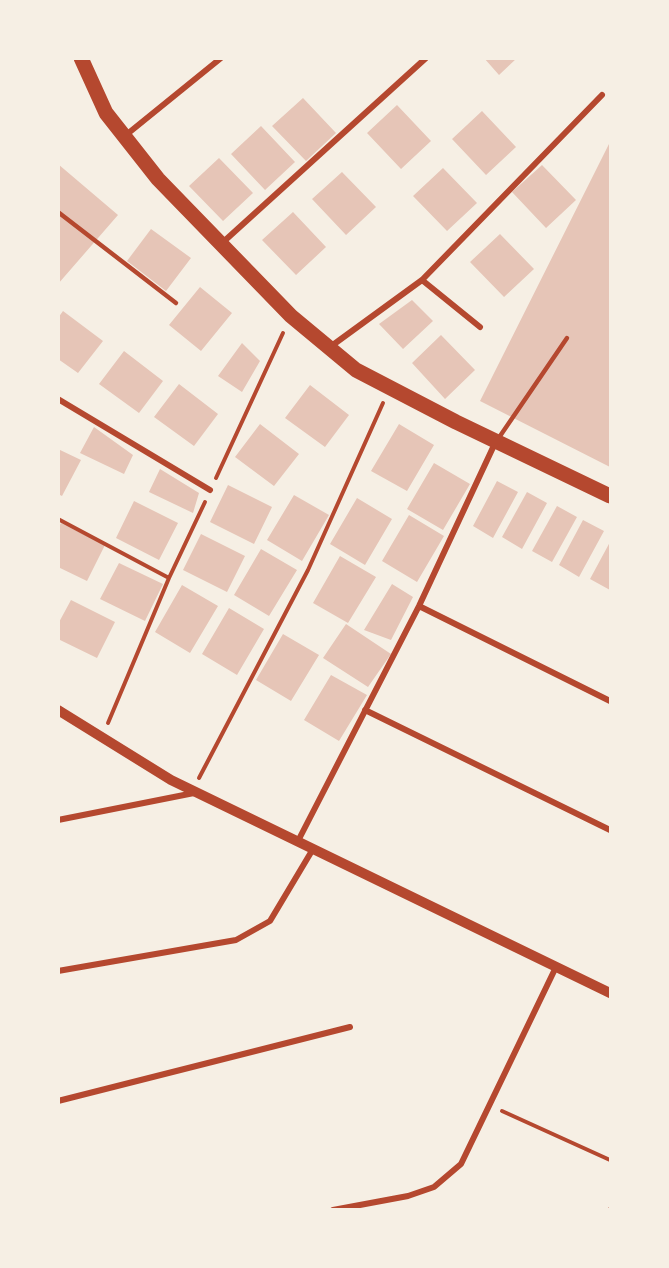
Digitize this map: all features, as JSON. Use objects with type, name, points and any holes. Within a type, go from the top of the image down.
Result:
[{"type":"main road","points":[[81,58],[106,113],[158,179],[291,316],[356,370],[390,389],[610,496]]},
{"type":"street","points":[[124,136],[221,58]]},
{"type":"street","points":[[220,244],[426,58]]},
{"type":"street","points":[[329,347],[422,280],[602,95]]},
{"type":"street","points":[[422,280],[480,327]]},
{"type":"street","points":[[58,399],[210,490]]},
{"type":"street","points":[[298,841],[418,606],[496,441]]},
{"type":"street","points":[[418,606],[610,701]]},
{"type":"street","points":[[365,710],[610,831]]},
{"type":"street","points":[[58,711],[101,739],[195,791],[610,993]]},
{"type":"street","points":[[58,820],[195,791]]},
{"type":"street","points":[[58,971],[236,940],[270,921],[313,849]]},
{"type":"street","points":[[334,1209],[408,1196],[434,1187],[461,1164],[556,967]]},
{"type":"street","points":[[58,1101],[350,1027]]},
{"type":"lane","points":[[58,212],[176,303]]},
{"type":"lane","points":[[496,441],[567,338]]},
{"type":"path","points":[[101,739],[169,578],[291,316]]},
{"type":"path","points":[[195,791],[308,570],[390,389]]},
{"type":"path","points":[[58,519],[169,578]]},
{"type":"path","points":[[489,1105],[610,1160]]},
{"type":"building","points":[[484,58],[517,58],[499,75]]},
{"type":"building","points":[[303,98],[336,133],[306,161],[272,126]]},
{"type":"building","points":[[397,105],[431,141],[401,169],[367,133]]},
{"type":"building","points":[[482,111],[516,147],[486,175],[452,139]]},
{"type":"building","points":[[261,126],[295,162],[265,190],[231,154]]},
{"type":"building","points":[[610,142],[610,467],[480,401]]},
{"type":"building","points":[[219,158],[253,193],[223,221],[189,186]]},
{"type":"building","points":[[58,164],[118,215],[58,284]]},
{"type":"building","points":[[542,165],[576,200],[546,228],[512,192]]},
{"type":"building","points":[[443,168],[477,203],[447,231],[413,196]]},
{"type":"building","points":[[342,172],[376,207],[346,235],[312,199]]},
{"type":"building","points":[[293,212],[326,247],[296,275],[262,240]]},
{"type":"building","points":[[151,229],[191,258],[166,291],[127,261]]},
{"type":"building","points":[[500,234],[534,269],[504,297],[470,262]]},
{"type":"building","points":[[200,287],[232,313],[201,351],[169,325]]},
{"type":"building","points":[[412,300],[433,321],[403,349],[379,324]]},
{"type":"building","points":[[63,311],[103,341],[78,373],[58,359],[58,318]]},
{"type":"building","points":[[441,335],[475,370],[445,399],[412,363]]},
{"type":"building","points":[[242,343],[260,361],[242,392],[218,376]]},
{"type":"building","points":[[124,351],[163,381],[139,413],[99,384]]},
{"type":"building","points":[[179,384],[218,414],[194,446],[154,417]]},
{"type":"building","points":[[310,385],[349,415],[325,447],[285,418]]},
{"type":"building","points":[[260,424],[299,454],[274,486],[235,457]]},
{"type":"building","points":[[399,424],[434,445],[407,491],[371,471]]},
{"type":"building","points":[[94,427],[133,455],[124,474],[80,453]]},
{"type":"building","points":[[58,449],[81,460],[62,496],[58,494]]},
{"type":"building","points":[[434,463],[470,484],[443,530],[407,509]]},
{"type":"building","points":[[160,469],[199,493],[193,513],[149,492]]},
{"type":"building","points":[[497,481],[518,492],[493,538],[473,526]]},
{"type":"building","points":[[228,485],[272,507],[254,544],[210,522]]},
{"type":"building","points":[[527,492],[547,503],[522,549],[502,537]]},
{"type":"building","points":[[294,495],[329,515],[302,561],[267,540]]},
{"type":"building","points":[[357,498],[392,519],[365,565],[330,544]]},
{"type":"building","points":[[134,501],[178,523],[159,560],[116,538]]},
{"type":"building","points":[[557,506],[577,517],[552,562],[532,551]]},
{"type":"building","points":[[409,515],[444,536],[417,582],[382,561]]},
{"type":"building","points":[[583,520],[604,531],[579,577],[559,565]]},
{"type":"building","points":[[61,523],[105,545],[87,581],[58,567],[58,528]]},
{"type":"building","points":[[201,534],[245,556],[227,592],[183,570]]},
{"type":"building","points":[[610,542],[610,590],[590,579]]},
{"type":"building","points":[[261,549],[297,570],[269,616],[234,595]]},
{"type":"building","points":[[340,556],[376,577],[348,623],[313,603]]},
{"type":"building","points":[[119,563],[163,584],[145,621],[100,599]]},
{"type":"building","points":[[392,584],[413,597],[391,640],[364,630]]},
{"type":"building","points":[[182,585],[218,606],[190,653],[155,632]]},
{"type":"building","points":[[71,600],[115,622],[97,658],[58,639],[58,624]]},
{"type":"building","points":[[229,608],[264,629],[237,675],[202,654]]},
{"type":"building","points":[[346,624],[391,654],[368,687],[323,658]]},
{"type":"building","points":[[283,634],[319,655],[291,701],[256,680]]},
{"type":"building","points":[[331,675],[367,695],[339,741],[304,720]]}]
